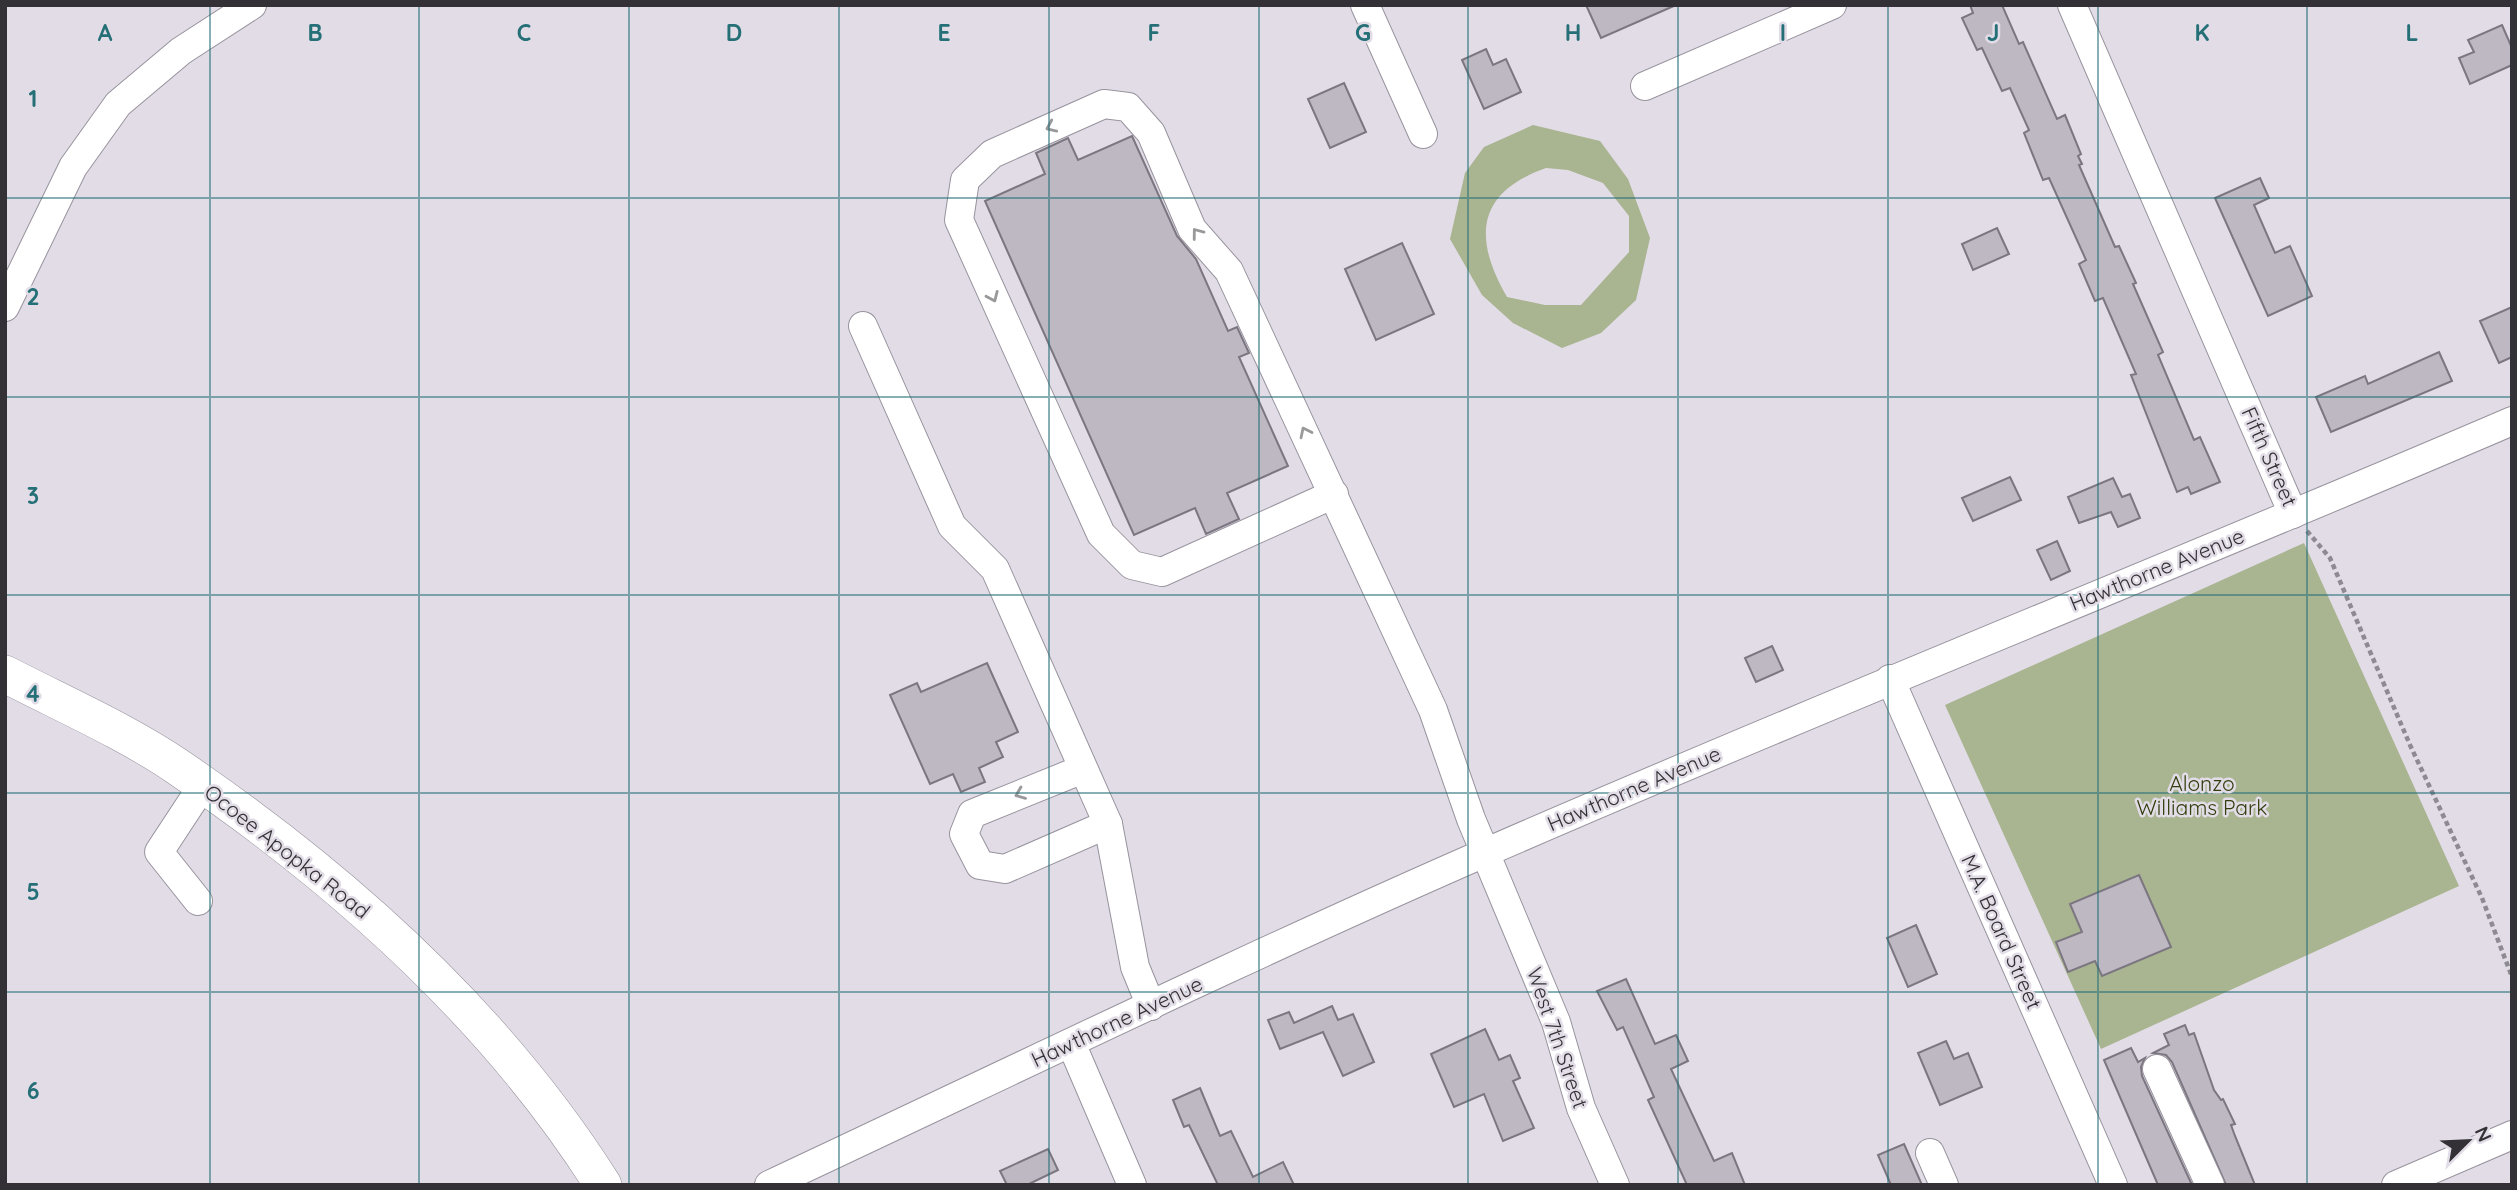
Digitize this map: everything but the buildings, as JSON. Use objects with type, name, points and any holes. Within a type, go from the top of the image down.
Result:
[{"type":"main road","name":"Ocoee Apopka Road","points":[[5,674],[176,766],[329,880],[407,951],[491,1038],[539,1096],[603,1185]]},
{"type":"street","points":[[8,291],[73,166],[118,104],[181,51],[252,5]]},
{"type":"street","points":[[1365,5],[1423,134]]},
{"type":"street","points":[[1645,86],[1832,5]]},
{"type":"street","name":"Fifth Street","points":[[2072,5],[2294,514]]},
{"type":"street","name":"West 7th Street","points":[[1334,494],[1162,572],[1132,565],[1101,534],[958,220],[965,180],[992,153],[1104,104],[1128,107],[1151,133],[1192,229],[1229,271],[1334,494],[1433,710],[1484,853],[1556,1021],[1581,1108],[1615,1185]]},
{"type":"street","points":[[863,326],[952,526],[995,569],[1108,824],[1135,967],[1151,1006]]},
{"type":"street","name":"Hawthorne Avenue","points":[[769,1185],[1484,853],[1890,679],[2294,514],[2512,421]]},
{"type":"street","name":"M.A. Board Street","points":[[1890,679],[2113,1185]]},
{"type":"street","points":[[1083,769],[972,814],[964,834],[980,865],[1006,869],[1108,824]]},
{"type":"street","points":[[198,901],[159,852],[202,785]]},
{"type":"street","points":[[1071,1043],[1132,1185]]},
{"type":"street","points":[[2157,1069],[2210,1185]]},
{"type":"street","points":[[2396,1185],[2512,1135]]},
{"type":"street","points":[[1930,1153],[1944,1185]]},
{"type":"path","name":"Fifth Street","points":[[2294,514],[2330,558],[2410,745],[2483,898],[2512,978]]},
{"type":"green space","points":[[1533,125],[1600,141],[1628,179],[1650,238],[1636,300],[1601,333],[1562,348],[1513,323],[1482,295],[1450,239],[1465,173],[1484,147]],"holes":[[[1546,168],[1568,170],[1603,183],[1629,216],[1629,252],[1581,305],[1545,305],[1507,297],[1496,276],[1486,237],[1487,220],[1494,204],[1506,190],[1523,178]]]},
{"type":"green space","name":"Alonzo Williams Park","points":[[2304,543],[2459,886],[2101,1049],[1945,705]]}]
